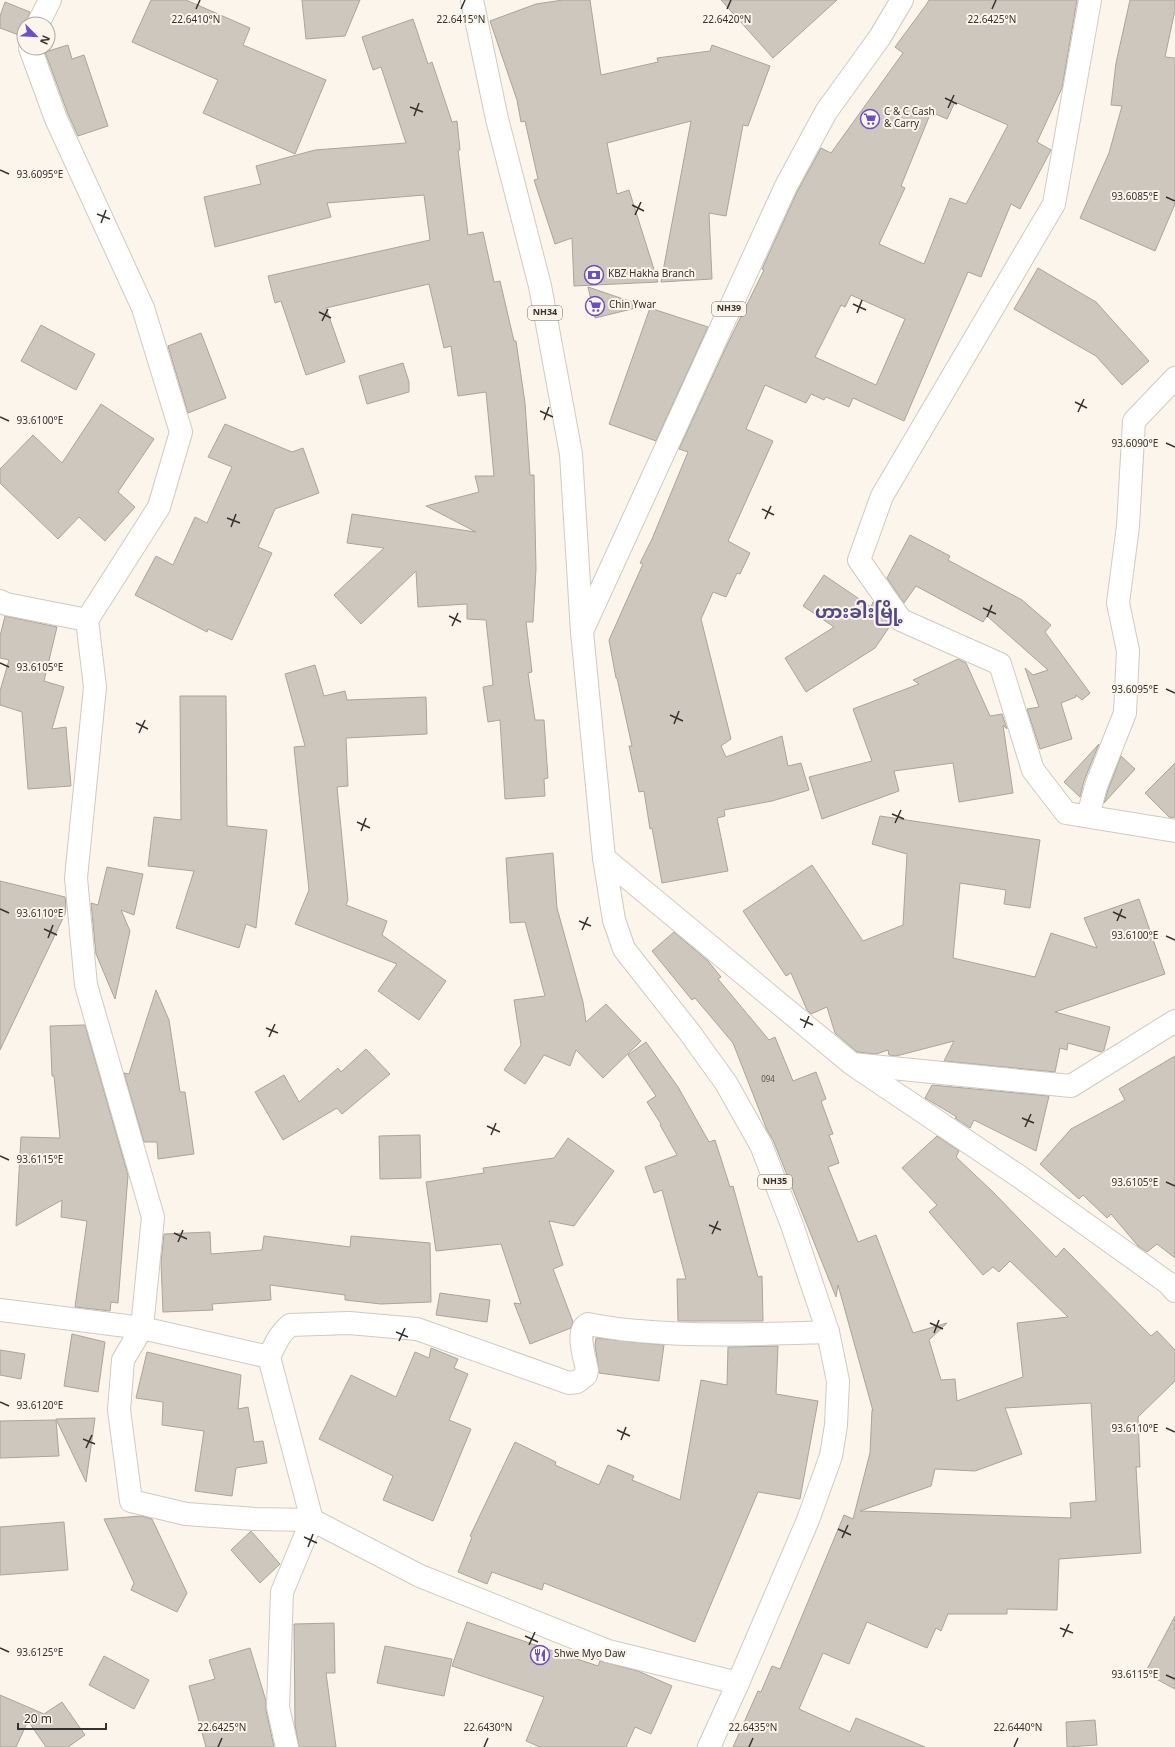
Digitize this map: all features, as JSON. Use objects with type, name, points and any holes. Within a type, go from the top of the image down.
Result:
[{"type":"main road","points":[[42,16],[50,0]]},
{"type":"main road","name":"NH34","points":[[472,0],[497,120],[540,286],[571,454],[582,632]]},
{"type":"main road","name":"NH39","points":[[582,632],[786,186],[826,112],[880,37],[902,0]]},
{"type":"main road","points":[[1090,0],[1054,204],[882,496],[859,560],[901,620],[1000,664],[1032,770],[1066,813],[1175,831]]},
{"type":"main road","points":[[33,56],[56,119],[143,308],[181,432],[159,507],[87,620],[95,687],[76,878],[86,985],[153,1217],[142,1328],[123,1360],[119,1410],[131,1501],[186,1514],[255,1519],[312,1520],[420,1576],[608,1651],[738,1683]]},
{"type":"main road","points":[[1088,816],[1096,786],[1125,713],[1128,651],[1118,603],[1128,526],[1134,421],[1175,378]]},
{"type":"main road","points":[[0,601],[6,604],[87,620]]},
{"type":"main road","name":"NH35","points":[[582,632],[604,858],[614,920],[624,948],[690,1033],[726,1083],[761,1145],[792,1225],[828,1332],[838,1381],[836,1424],[831,1456],[808,1520],[709,1747]]},
{"type":"main road","points":[[604,858],[852,1064],[1020,1177],[1168,1283],[1175,1291]]},
{"type":"main road","points":[[852,1064],[1071,1086],[1175,1021]]},
{"type":"main road","points":[[0,1310],[142,1328],[269,1357]]},
{"type":"main road","points":[[287,1747],[278,1707],[282,1592],[312,1520],[269,1357],[277,1340],[283,1331],[290,1325],[349,1323],[417,1329],[570,1383],[577,1382],[586,1375],[587,1370],[581,1335],[583,1328],[588,1324],[640,1331],[692,1334],[754,1335],[828,1332]]},
{"type":"building","points":[[151,0],[186,0],[250,28],[243,45],[326,80],[295,154],[203,113],[218,80],[132,42]]},
{"type":"building","points":[[302,0],[360,0],[345,36],[306,39]]},
{"type":"building","points":[[563,0],[590,0],[601,75],[658,62],[657,58],[710,51],[712,45],[770,66],[748,126],[743,125],[726,216],[709,213],[712,279],[661,282],[691,121],[607,143],[617,194],[629,190],[658,282],[574,286],[572,238],[555,244],[534,180],[538,179],[525,121],[521,122],[517,100],[490,21],[536,4]]},
{"type":"building","points":[[721,0],[837,0],[773,58]]},
{"type":"building","points":[[929,0],[1077,0],[1062,88],[1037,142],[1051,150],[1020,209],[1011,204],[981,277],[968,272],[904,421],[853,398],[849,407],[826,397],[824,400],[811,394],[806,403],[765,385],[746,429],[773,441],[728,541],[750,553],[740,574],[737,573],[726,597],[713,592],[701,619],[731,739],[721,746],[726,757],[782,736],[788,766],[801,763],[809,790],[772,801],[724,810],[725,816],[717,818],[728,871],[662,883],[652,828],[650,829],[644,791],[639,792],[629,746],[632,746],[616,678],[609,640],[643,564],[640,563],[652,539],[688,452],[679,449],[727,345],[764,270],[762,269],[797,192],[821,148],[831,153],[903,53],[895,47]],"holes":[[[955,102],[1008,125],[966,204],[950,198],[924,264],[879,244],[905,188],[901,186],[931,112],[947,119]],[[851,295],[905,319],[876,385],[815,357],[841,305],[845,307]]]},
{"type":"building","points":[[1130,0],[1175,0],[1175,10],[1165,57],[1175,58],[1175,204],[1155,251],[1080,218],[1109,153],[1122,106],[1111,105],[1116,63]]},
{"type":"building","points":[[5,2],[30,12],[29,16],[16,16],[16,34],[0,28],[0,16]]},
{"type":"building","points":[[413,19],[428,64],[432,62],[452,122],[457,121],[460,150],[458,150],[468,235],[483,232],[494,282],[500,281],[514,341],[516,341],[525,403],[530,475],[534,475],[536,569],[533,622],[526,622],[532,672],[528,673],[535,720],[544,720],[548,778],[544,779],[545,796],[505,799],[500,720],[488,722],[483,687],[493,685],[486,620],[467,619],[467,604],[418,607],[416,571],[361,624],[334,595],[384,548],[347,543],[352,514],[476,532],[426,506],[479,492],[475,476],[494,476],[486,392],[458,396],[451,346],[444,348],[429,284],[326,308],[345,362],[306,375],[281,301],[275,303],[268,276],[430,240],[424,195],[327,203],[331,217],[215,247],[204,197],[261,184],[256,166],[315,150],[406,143],[381,67],[373,70],[362,37]]},
{"type":"building","points":[[68,45],[72,59],[84,55],[108,126],[78,136],[68,114],[46,56],[56,56],[56,49]]},
{"type":"building","points":[[1038,268],[1096,302],[1149,361],[1122,385],[1096,356],[1014,309]]},
{"type":"building","points":[[588,287],[644,306],[595,318]]},
{"type":"building","points":[[650,308],[708,327],[656,441],[609,424]]},
{"type":"building","points":[[41,325],[95,354],[76,390],[21,361]]},
{"type":"building","points":[[201,333],[226,398],[188,413],[168,346]]},
{"type":"building","points":[[403,363],[409,382],[409,392],[367,404],[359,376]]},
{"type":"building","points":[[101,404],[154,439],[118,492],[135,507],[105,541],[79,517],[58,539],[0,483],[0,469],[33,435],[62,463]]},
{"type":"building","points":[[225,424],[292,452],[303,448],[319,493],[275,509],[258,547],[272,553],[232,640],[208,629],[207,632],[135,595],[156,556],[173,565],[195,517],[207,523],[232,467],[208,457]]},
{"type":"building","points":[[910,535],[950,556],[948,560],[1022,600],[1051,625],[1045,632],[1090,693],[1082,700],[1076,695],[1076,697],[1061,703],[1072,739],[1040,749],[1027,709],[1039,707],[1025,668],[1033,675],[1048,670],[987,616],[983,622],[916,586],[904,603],[887,578]]},
{"type":"building","points":[[824,575],[871,607],[873,602],[890,626],[875,648],[806,692],[785,658],[834,627],[803,606]]},
{"type":"building","points":[[5,616],[57,627],[44,681],[64,687],[52,729],[66,727],[71,786],[28,789],[22,712],[0,705],[0,691],[9,660],[0,658],[0,636]]},
{"type":"building","points":[[958,659],[966,663],[990,716],[1002,714],[1007,729],[1003,725],[1013,793],[959,802],[953,763],[894,771],[899,791],[822,819],[809,777],[872,761],[853,709],[919,684],[913,680]]},
{"type":"building","points":[[315,665],[324,696],[345,691],[347,700],[426,697],[427,734],[346,738],[348,786],[337,787],[348,900],[346,905],[387,921],[382,935],[446,981],[419,1020],[378,991],[397,964],[295,924],[309,890],[294,747],[305,746],[285,674]]},
{"type":"building","points":[[180,696],[226,696],[227,826],[267,830],[256,928],[246,924],[239,948],[176,928],[194,871],[148,866],[154,817],[181,820]]},
{"type":"building","points":[[1099,744],[1084,781],[1080,797],[1064,782]]},
{"type":"building","points":[[1121,756],[1135,769],[1104,803],[1108,790]]},
{"type":"building","points":[[1175,763],[1175,818],[1169,817],[1145,793]]},
{"type":"building","points":[[880,816],[1040,840],[1030,908],[1004,904],[1006,890],[960,883],[953,958],[1035,977],[1051,933],[1097,948],[1084,918],[1139,899],[1165,974],[1055,1012],[1110,1027],[1104,1050],[1101,1052],[1068,1043],[1067,1050],[1060,1048],[1055,1072],[944,1061],[954,1041],[896,1056],[889,1055],[888,1050],[876,1054],[857,1052],[835,1033],[827,1007],[811,1014],[807,1010],[791,973],[786,976],[743,911],[812,865],[863,941],[903,925],[907,854],[872,844]]},
{"type":"building","points":[[553,853],[557,908],[583,1002],[586,1022],[606,1004],[641,1041],[603,1078],[576,1050],[570,1066],[544,1055],[525,1084],[504,1070],[521,1045],[514,1000],[545,996],[525,922],[510,923],[506,858]]},
{"type":"building","points":[[107,867],[143,874],[134,915],[121,910],[130,931],[115,999],[96,954],[91,903],[98,905]]},
{"type":"building","points":[[0,881],[65,897],[66,905],[65,914],[0,1050]]},
{"type":"building","points":[[674,932],[708,961],[721,977],[718,979],[769,1040],[775,1037],[793,1081],[816,1072],[826,1099],[821,1101],[833,1134],[829,1135],[839,1163],[828,1167],[858,1242],[876,1235],[913,1333],[947,1323],[929,1340],[941,1380],[955,1379],[957,1401],[1023,1377],[1017,1323],[1068,1317],[1010,1261],[999,1272],[993,1267],[983,1275],[929,1212],[937,1205],[902,1168],[937,1136],[959,1151],[956,1157],[993,1192],[1056,1257],[1064,1248],[1151,1336],[1157,1331],[1175,1350],[1175,1381],[1138,1417],[1140,1467],[1136,1467],[1141,1553],[1059,1559],[1057,1610],[1007,1609],[1007,1614],[948,1614],[941,1631],[936,1628],[927,1648],[867,1622],[849,1664],[823,1653],[799,1709],[850,1732],[856,1718],[925,1747],[733,1747],[758,1691],[761,1692],[772,1666],[780,1669],[844,1515],[853,1519],[870,1453],[872,1410],[873,1411],[838,1285],[836,1297],[733,1043],[695,998],[692,1000],[652,951]],"holes":[[[1091,1403],[1096,1501],[1070,1503],[1071,1518],[860,1511],[931,1486],[935,1469],[975,1471],[1022,1454],[1005,1408]]]},
{"type":"building","points":[[156,990],[169,1020],[180,1092],[185,1092],[194,1154],[158,1159],[157,1142],[144,1142],[124,1073],[129,1074]]},
{"type":"building","points":[[85,1025],[128,1175],[118,1303],[111,1302],[110,1311],[75,1307],[87,1221],[61,1217],[62,1200],[16,1226],[21,1137],[60,1138],[54,1076],[52,1076],[50,1026]]},
{"type":"building","points":[[646,1042],[678,1087],[709,1142],[715,1140],[730,1187],[733,1186],[758,1277],[762,1276],[763,1321],[678,1321],[677,1279],[686,1279],[662,1190],[654,1193],[645,1167],[677,1155],[660,1125],[661,1124],[647,1102],[656,1096],[628,1055]]},
{"type":"building","points":[[366,1049],[390,1074],[342,1114],[337,1108],[283,1140],[255,1092],[284,1075],[299,1102],[338,1068],[341,1072]]},
{"type":"building","points":[[1175,1056],[1175,1258],[1157,1244],[1147,1252],[1138,1246],[1111,1214],[1107,1218],[1083,1195],[1079,1199],[1040,1164],[1071,1129],[1125,1100],[1119,1089]]},
{"type":"building","points":[[932,1085],[1049,1096],[1036,1151],[974,1120],[970,1128],[955,1118],[957,1117],[925,1098]]},
{"type":"building","points":[[420,1135],[421,1178],[380,1179],[379,1136]]},
{"type":"building","points":[[568,1138],[614,1171],[574,1226],[549,1221],[563,1265],[553,1269],[573,1322],[571,1328],[530,1344],[514,1303],[521,1304],[501,1244],[436,1251],[426,1182],[484,1173],[483,1168],[554,1158]]},
{"type":"building","points":[[210,1232],[211,1254],[262,1250],[264,1236],[350,1247],[351,1236],[430,1243],[431,1302],[381,1304],[345,1300],[345,1295],[270,1285],[271,1300],[212,1304],[213,1310],[163,1312],[161,1262],[164,1234]]},
{"type":"building","points":[[440,1293],[490,1300],[487,1322],[436,1315]]},
{"type":"building","points":[[72,1334],[105,1342],[98,1392],[64,1386]]},
{"type":"building","points":[[596,1338],[664,1345],[659,1381],[599,1373],[595,1345]]},
{"type":"building","points":[[778,1346],[776,1394],[818,1401],[800,1499],[758,1492],[695,1642],[544,1583],[542,1590],[492,1572],[487,1584],[458,1572],[472,1537],[470,1536],[515,1442],[556,1462],[555,1465],[599,1485],[608,1465],[634,1476],[632,1480],[680,1500],[701,1380],[727,1385],[728,1347]]},
{"type":"building","points":[[431,1348],[458,1359],[454,1368],[468,1374],[449,1420],[471,1429],[433,1521],[383,1500],[393,1476],[319,1439],[351,1375],[396,1397],[415,1352],[429,1358]]},
{"type":"building","points":[[0,1350],[25,1354],[21,1379],[0,1375]]},
{"type":"building","points":[[147,1352],[241,1375],[238,1409],[248,1407],[254,1442],[263,1441],[267,1463],[236,1468],[232,1496],[195,1491],[204,1431],[162,1425],[163,1402],[136,1398]]},
{"type":"building","points":[[95,1418],[86,1482],[56,1419]]},
{"type":"building","points":[[56,1420],[59,1456],[0,1458],[0,1421]]},
{"type":"building","points":[[141,1516],[152,1519],[187,1593],[177,1612],[131,1590],[134,1583],[104,1519]]},
{"type":"building","points":[[64,1522],[68,1570],[0,1575],[0,1527]]},
{"type":"building","points":[[251,1531],[280,1564],[260,1583],[231,1550]]},
{"type":"building","points":[[1175,1616],[1175,1689],[1145,1673]]},
{"type":"building","points":[[467,1622],[598,1666],[600,1661],[638,1671],[672,1686],[651,1734],[635,1727],[626,1747],[540,1747],[526,1741],[544,1697],[452,1666]]},
{"type":"building","points":[[334,1623],[335,1673],[326,1673],[336,1747],[299,1747],[295,1725],[294,1624]]},
{"type":"building","points":[[385,1646],[452,1659],[444,1696],[377,1683]]},
{"type":"building","points":[[250,1648],[266,1701],[266,1710],[274,1747],[206,1747],[189,1686],[215,1679],[209,1660]]},
{"type":"building","points":[[104,1656],[149,1680],[134,1709],[89,1685]]},
{"type":"building","points":[[0,1695],[44,1714],[62,1702],[85,1735],[68,1747],[46,1747],[28,1721],[16,1747],[0,1747]]},
{"type":"building","points":[[1095,1720],[1097,1745],[1067,1747],[1066,1722]]},
{"type":"place","name":"C & C Cash & Carry","points":[[870,119]]},
{"type":"place","name":"KBZ Hakha Branch","points":[[594,275]]},
{"type":"place","name":"Chin Ywar","points":[[595,306]]},
{"type":"place","name":"Shwe Myo Daw","points":[[540,1655]]},
{"type":"district","name":"ဟားခါးမြို့","points":[[859,613]]}]
